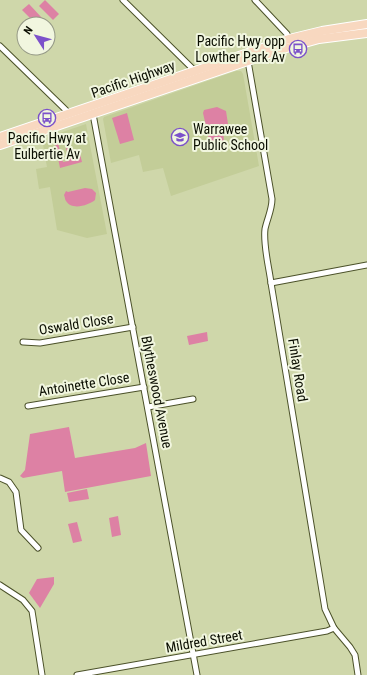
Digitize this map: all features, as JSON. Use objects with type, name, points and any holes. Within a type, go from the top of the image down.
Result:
[{"type":"highway","name":"Pacific Highway","points":[[0,145],[195,71],[288,39],[322,31],[367,24]]},
{"type":"highway","name":"Pacific Highway","points":[[0,137],[71,117],[93,114],[283,49],[320,39],[367,33]]},
{"type":"street","points":[[123,0],[195,71]]},
{"type":"street","points":[[255,0],[287,34],[288,39]]},
{"type":"street","points":[[0,46],[71,117]]},
{"type":"street","name":"Finlay Road","points":[[248,61],[272,198],[272,205],[265,228],[271,283],[326,609],[334,628],[350,647],[355,656],[358,675]]},
{"type":"street","name":"Blytheswood Avenue","points":[[93,114],[193,655],[198,675]]},
{"type":"street","points":[[271,283],[367,265]]},
{"type":"street","name":"Oswald Close","points":[[23,342],[40,343],[133,327]]},
{"type":"street","name":"Antoinette Close","points":[[28,406],[144,387]]},
{"type":"street","points":[[148,407],[193,399]]},
{"type":"street","points":[[0,478],[9,482],[16,492],[21,530],[38,548]]},
{"type":"street","points":[[0,585],[23,600],[32,611],[42,675]]},
{"type":"street","name":"Mildred Street","points":[[77,675],[327,631],[334,628]]},
{"type":"shaded area","points":[[45,0],[59,14],[56,17],[49,16],[39,6]]},
{"type":"shaded area","points":[[29,4],[40,16],[28,16],[22,10]]},
{"type":"shaded area","name":"Warrawee Public School","points":[[236,71],[241,71],[243,74],[259,166],[171,196],[163,168],[143,172],[139,155],[111,163],[103,119],[104,117]]},
{"type":"shaded area","points":[[217,107],[226,111],[228,124],[224,125],[225,128],[223,128],[224,143],[219,145],[210,144],[203,113],[204,110]]},
{"type":"shaded area","points":[[127,113],[134,140],[120,144],[112,118]]},
{"type":"shaded area","points":[[86,124],[107,234],[87,238],[57,230],[50,187],[39,189],[36,169],[47,167],[42,139]]},
{"type":"shaded area","points":[[55,143],[58,143],[63,162],[69,161],[66,148],[70,147],[71,150],[76,149],[77,154],[80,154],[82,162],[60,168]]},
{"type":"shaded area","points":[[85,188],[92,189],[96,193],[95,200],[89,204],[80,206],[72,206],[66,201],[64,195],[66,191],[68,192]]},
{"type":"shaded area","points":[[207,332],[208,341],[189,345],[187,336]]},
{"type":"shaded area","points":[[69,427],[75,458],[135,448],[146,443],[151,476],[65,492],[62,471],[23,478],[20,476],[25,470],[30,434]]},
{"type":"shaded area","points":[[87,489],[89,499],[69,502],[67,493]]},
{"type":"shaded area","points":[[118,516],[121,535],[112,537],[109,518]]},
{"type":"shaded area","points":[[77,522],[82,541],[73,543],[68,524]]},
{"type":"shaded area","points":[[54,577],[54,584],[40,608],[29,593],[37,579]]},
{"type":"place","name":"Pacific Hwy opp Lowther Park Av","points":[[298,49]]},
{"type":"place","name":"Pacific Hwy at Eulbertie Av","points":[[47,118]]},
{"type":"place","name":"Warrawee Public School","points":[[180,137]]}]
